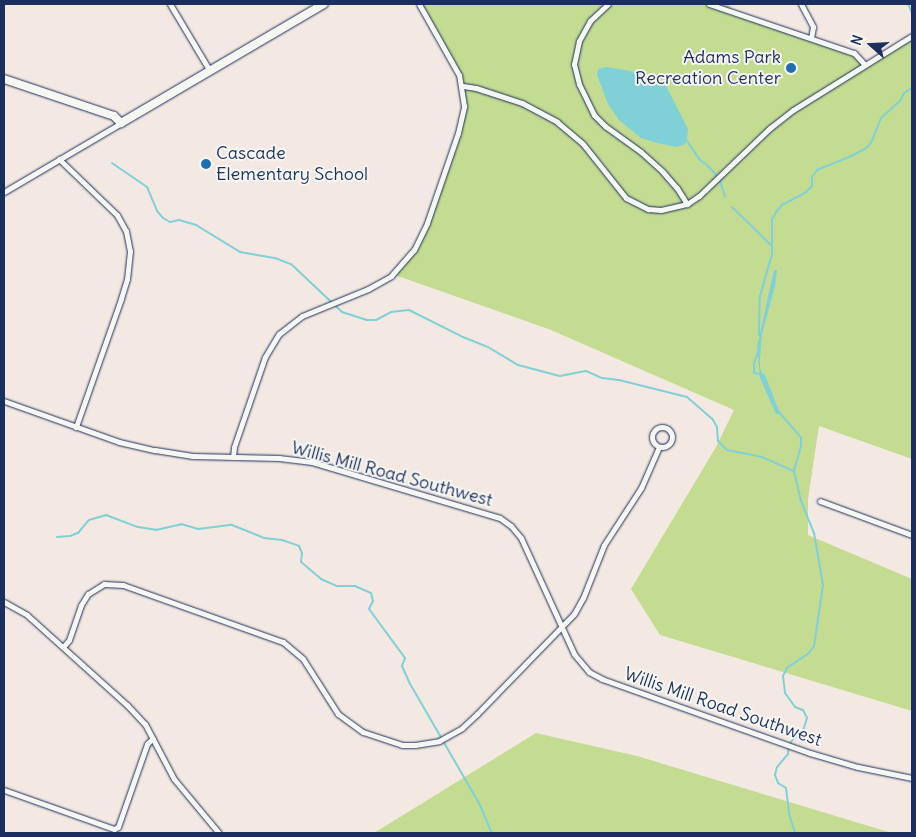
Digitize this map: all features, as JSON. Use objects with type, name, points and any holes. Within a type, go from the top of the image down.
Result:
[{"type":"street","points":[[170,4],[210,71]]},
{"type":"street","points":[[4,192],[324,4]]},
{"type":"street","points":[[233,457],[234,447],[265,357],[279,334],[302,316],[381,283],[400,268],[414,250],[427,223],[460,129],[464,106],[463,86],[455,65],[419,4]]},
{"type":"street","points":[[608,4],[590,21],[579,41],[574,64],[578,84],[594,115],[662,171],[677,188],[687,204]]},
{"type":"street","points":[[709,4],[854,53],[865,65]]},
{"type":"street","points":[[801,4],[813,27],[812,38]]},
{"type":"street","points":[[463,86],[476,88],[522,103],[557,122],[583,144],[618,190],[635,204],[661,210],[687,204],[699,196],[793,110],[912,36]]},
{"type":"street","points":[[4,79],[114,116],[121,123]]},
{"type":"street","points":[[59,159],[117,215],[126,232],[130,251],[127,279],[121,299],[76,427]]},
{"type":"street","name":"Willis Mill Road Southwest","points":[[4,401],[119,442],[193,456],[279,458],[312,462],[500,518],[511,526],[520,538],[561,628],[580,663],[589,672],[602,679],[810,753],[858,767],[912,778]]},
{"type":"street","points":[[665,427],[670,430],[672,439],[667,446],[659,447],[654,444],[652,435],[656,428],[665,427]]},
{"type":"street","points":[[63,646],[69,640],[81,605],[88,594],[104,584],[123,585],[283,642],[303,659],[329,703],[348,723],[364,732],[387,741],[415,745],[439,741],[462,728],[561,628],[583,598],[604,545],[641,488],[659,447]]},
{"type":"street","points":[[820,501],[912,535]]},
{"type":"street","points":[[4,602],[27,615],[63,646],[145,724],[174,779],[219,833]]},
{"type":"street","points":[[4,790],[114,829],[118,827],[147,744],[154,738]]},
{"type":"green space","points":[[421,4],[729,4],[732,10],[850,52],[865,63],[912,34],[912,459],[819,426],[808,499],[808,535],[912,579],[912,711],[660,635],[631,589],[716,447],[734,410],[551,330],[392,274],[413,256],[426,228],[444,184],[463,110],[464,83]]},
{"type":"green space","points":[[536,733],[637,756],[892,833],[374,833]]},
{"type":"water","points":[[607,67],[642,73],[664,82],[688,129],[685,144],[676,147],[641,138],[619,120],[608,104],[597,75],[598,69]]},
{"type":"water","points":[[774,270],[777,270],[775,286],[762,334],[760,368],[779,414],[776,414],[760,378],[757,347]]},
{"type":"waterway","points":[[908,4],[912,13]]},
{"type":"waterway","points":[[759,335],[760,296],[772,254],[772,219],[782,205],[806,192],[812,186],[812,177],[817,170],[865,149],[871,143],[881,118],[900,101],[904,93],[912,88]]},
{"type":"waterway","points":[[687,141],[700,160],[719,178],[725,197]]},
{"type":"waterway","points":[[112,163],[147,187],[157,211],[163,218],[170,222],[179,220],[196,225],[240,252],[275,258],[291,264],[342,312],[367,320],[376,320],[391,312],[409,310],[463,337],[488,347],[518,365],[560,376],[586,371],[602,378],[619,380],[687,397],[713,420],[717,427],[718,441],[727,450],[762,457],[794,471]]},
{"type":"waterway","points":[[732,207],[771,245]]},
{"type":"waterway","points":[[758,352],[754,363],[754,373],[764,375],[778,411],[801,437],[801,446],[794,471],[801,501],[814,533],[823,585],[814,646],[809,653],[787,668],[783,676],[785,693],[795,707],[803,710],[807,718],[802,734],[794,738],[789,745],[788,754],[777,767],[775,775],[778,783],[786,788],[789,814],[795,833]]},
{"type":"waterway","points":[[57,537],[78,533],[89,520],[106,515],[138,527],[156,530],[181,524],[198,529],[232,525],[264,538],[282,540],[299,546],[302,553],[301,562],[321,579],[337,586],[355,586],[371,593],[373,601],[369,609],[405,658],[402,666],[409,682],[479,803],[492,833]]},
{"type":"place","name":"Adams Park Recreation Center","points":[[791,68]]},
{"type":"place","name":"Cascade Elementary School","points":[[206,164]]}]
